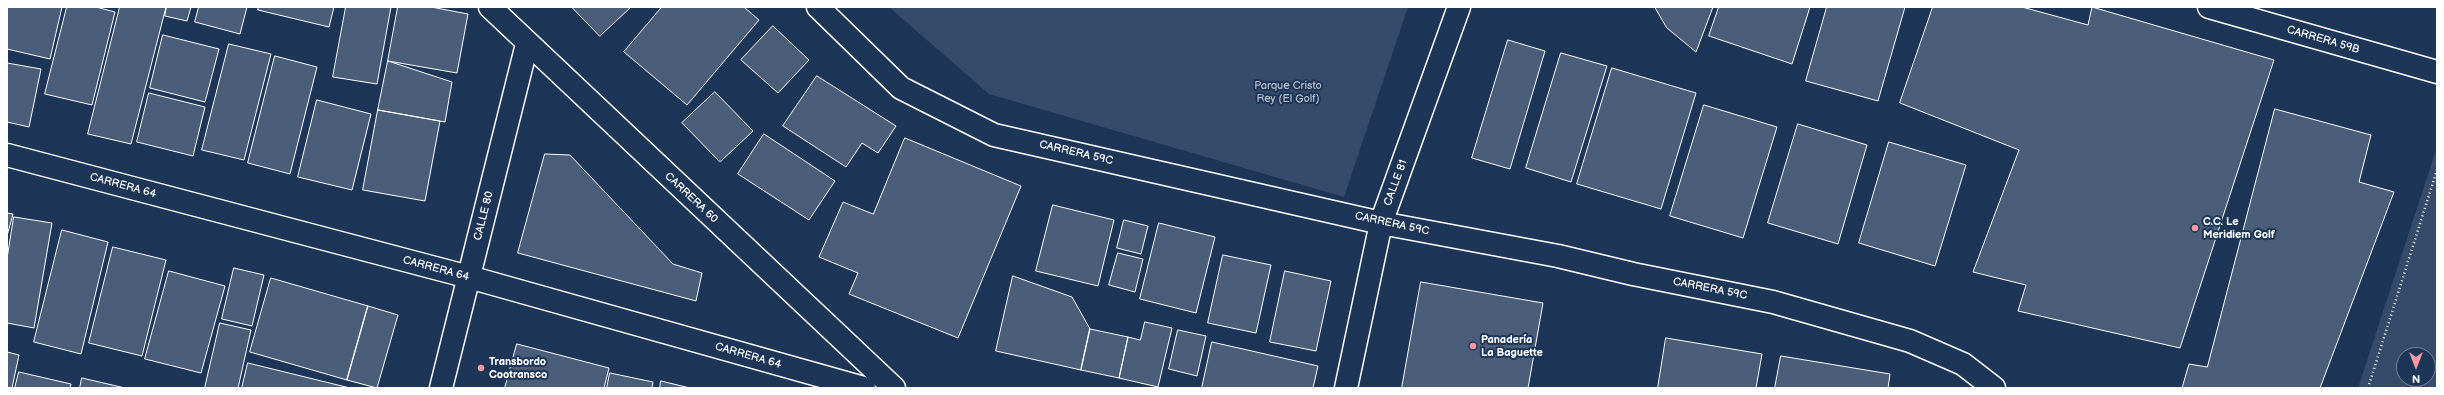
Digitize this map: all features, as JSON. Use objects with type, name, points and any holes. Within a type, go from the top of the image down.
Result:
[{"type":"street","name":"CARRERA 60","points":[[490,7],[527,44],[894,388]]},
{"type":"street","name":"CARRERA 59C","points":[[818,7],[900,88],[994,135],[1381,222],[1558,256],[1773,302],[1853,323],[1910,341],[1963,364],[1994,388]]},
{"type":"street","name":"CALLE 81","points":[[1346,388],[1381,222],[1459,7]]},
{"type":"street","name":"CARRERA 59B","points":[[2209,7],[2437,72]]},
{"type":"street","name":"CALLE 80","points":[[441,388],[527,44]]},
{"type":"street","name":"CARRERA 64","points":[[7,155],[469,277],[864,388]]},
{"type":"path","points":[[2368,388],[2437,170]]},
{"type":"green space","name":"Parque Cristo Rey (El Golf)","points":[[889,7],[1408,7],[1344,197],[989,94]]},
{"type":"green space","points":[[2437,147],[2437,388],[2358,388]]},
{"type":"building","points":[[7,7],[62,7],[50,59],[7,49]]},
{"type":"building","points":[[67,7],[96,7],[115,12],[92,105],[45,94]]},
{"type":"building","points":[[120,7],[166,7],[131,144],[88,134]]},
{"type":"building","points":[[167,7],[191,7],[187,21],[165,16]]},
{"type":"building","points":[[199,7],[247,7],[240,34],[195,22]]},
{"type":"building","points":[[259,7],[334,7],[329,27],[258,10]]},
{"type":"building","points":[[346,7],[391,7],[377,84],[333,77]]},
{"type":"building","points":[[398,7],[431,7],[468,14],[457,73],[388,61]]},
{"type":"building","points":[[572,7],[631,7],[600,36]]},
{"type":"building","points":[[662,7],[744,7],[759,20],[687,105],[624,52]]},
{"type":"building","points":[[1655,7],[1713,7],[1696,52],[1667,28]]},
{"type":"building","points":[[1719,7],[1810,7],[1792,64],[1709,36]]},
{"type":"building","points":[[1827,7],[1905,7],[1878,101],[1806,81]]},
{"type":"building","points":[[1933,7],[2022,7],[2088,25],[2092,7],[2274,60],[2180,348],[2018,311],[2026,285],[1973,272],[2019,150],[1900,103]]},
{"type":"building","points":[[773,26],[809,60],[778,93],[741,60]]},
{"type":"building","points":[[163,35],[219,49],[205,102],[150,88]]},
{"type":"building","points":[[1508,40],[1545,51],[1510,169],[1472,158]]},
{"type":"building","points":[[229,44],[271,54],[244,160],[202,150]]},
{"type":"building","points":[[1561,53],[1607,66],[1571,182],[1526,168]]},
{"type":"building","points":[[275,56],[317,67],[290,174],[248,163]]},
{"type":"building","points":[[388,61],[452,82],[445,122],[378,110]]},
{"type":"building","points":[[7,63],[41,69],[29,127],[7,122]]},
{"type":"building","points":[[1612,68],[1696,93],[1661,209],[1577,184]]},
{"type":"building","points":[[817,76],[896,126],[878,153],[862,143],[846,167],[783,126]]},
{"type":"building","points":[[715,92],[753,131],[720,162],[682,123]]},
{"type":"building","points":[[149,93],[205,107],[193,156],[137,142]]},
{"type":"building","points":[[317,100],[371,114],[352,190],[298,177]]},
{"type":"building","points":[[1704,105],[1777,127],[1743,238],[1670,216]]},
{"type":"building","points":[[2275,109],[2371,135],[2359,182],[2394,192],[2320,388],[2182,388],[2189,364],[2207,367]]},
{"type":"building","points":[[378,110],[440,121],[425,201],[363,190]]},
{"type":"building","points":[[1798,124],[1867,145],[1838,244],[1768,223]]},
{"type":"building","points":[[764,134],[835,181],[809,220],[738,174]]},
{"type":"building","points":[[905,138],[1021,186],[958,338],[849,294],[858,273],[819,257],[843,202],[873,214]]},
{"type":"building","points":[[1889,142],[1966,165],[1935,266],[1859,243]]},
{"type":"building","points":[[545,154],[570,155],[673,264],[702,273],[696,301],[518,253]]},
{"type":"building","points":[[1053,205],[1114,220],[1098,286],[1036,271]]},
{"type":"building","points":[[7,213],[13,214],[7,236]]},
{"type":"building","points":[[14,217],[52,223],[34,328],[7,323],[7,259]]},
{"type":"building","points":[[1124,220],[1148,226],[1141,254],[1117,248]]},
{"type":"building","points":[[1159,223],[1215,237],[1196,313],[1140,299]]},
{"type":"building","points":[[62,230],[108,242],[81,354],[34,342]]},
{"type":"building","points":[[113,247],[166,260],[142,356],[89,343]]},
{"type":"building","points":[[1118,253],[1143,259],[1135,292],[1109,285]]},
{"type":"building","points":[[1223,255],[1271,265],[1256,333],[1208,323]]},
{"type":"building","points":[[234,268],[264,275],[252,326],[222,319]]},
{"type":"building","points":[[169,271],[225,286],[201,373],[145,359]]},
{"type":"building","points":[[1285,271],[1331,281],[1316,351],[1270,342]]},
{"type":"building","points":[[1013,276],[1072,297],[1090,329],[1081,370],[996,351]]},
{"type":"building","points":[[271,278],[368,306],[347,380],[250,352]]},
{"type":"building","name":"Panadería La Baguette","points":[[1421,282],[1543,303],[1528,388],[1402,388]]},
{"type":"building","points":[[368,306],[398,315],[377,388],[347,380]]},
{"type":"building","points":[[1145,322],[1172,328],[1158,387],[1119,378],[1128,337],[1140,340]]},
{"type":"building","points":[[220,323],[251,330],[238,388],[205,388]]},
{"type":"building","points":[[1090,329],[1128,337],[1119,378],[1081,370]]},
{"type":"building","points":[[1178,330],[1206,336],[1197,376],[1169,369]]},
{"type":"building","points":[[1666,338],[1762,354],[1756,388],[1658,388]]},
{"type":"building","points":[[1212,342],[1318,366],[1313,388],[1202,388]]},
{"type":"building","points":[[517,344],[609,368],[604,388],[505,388]]},
{"type":"building","points":[[7,352],[19,355],[12,388],[7,388]]},
{"type":"building","points":[[1781,356],[1890,374],[1888,388],[1775,388]]},
{"type":"building","points":[[248,363],[350,388],[242,388]]},
{"type":"building","points":[[19,372],[71,384],[70,388],[15,388]]},
{"type":"building","points":[[610,373],[653,382],[652,388],[607,388]]},
{"type":"building","points":[[82,378],[125,388],[80,388]]},
{"type":"building","points":[[661,381],[690,388],[660,388]]},
{"type":"place","name":"C.C. Le Meridiem Golf","points":[[2195,228]]},
{"type":"place","name":"Panadería La Baguette","points":[[1473,346]]},
{"type":"place","name":"Transbordo Cootransco","points":[[481,368]]}]
